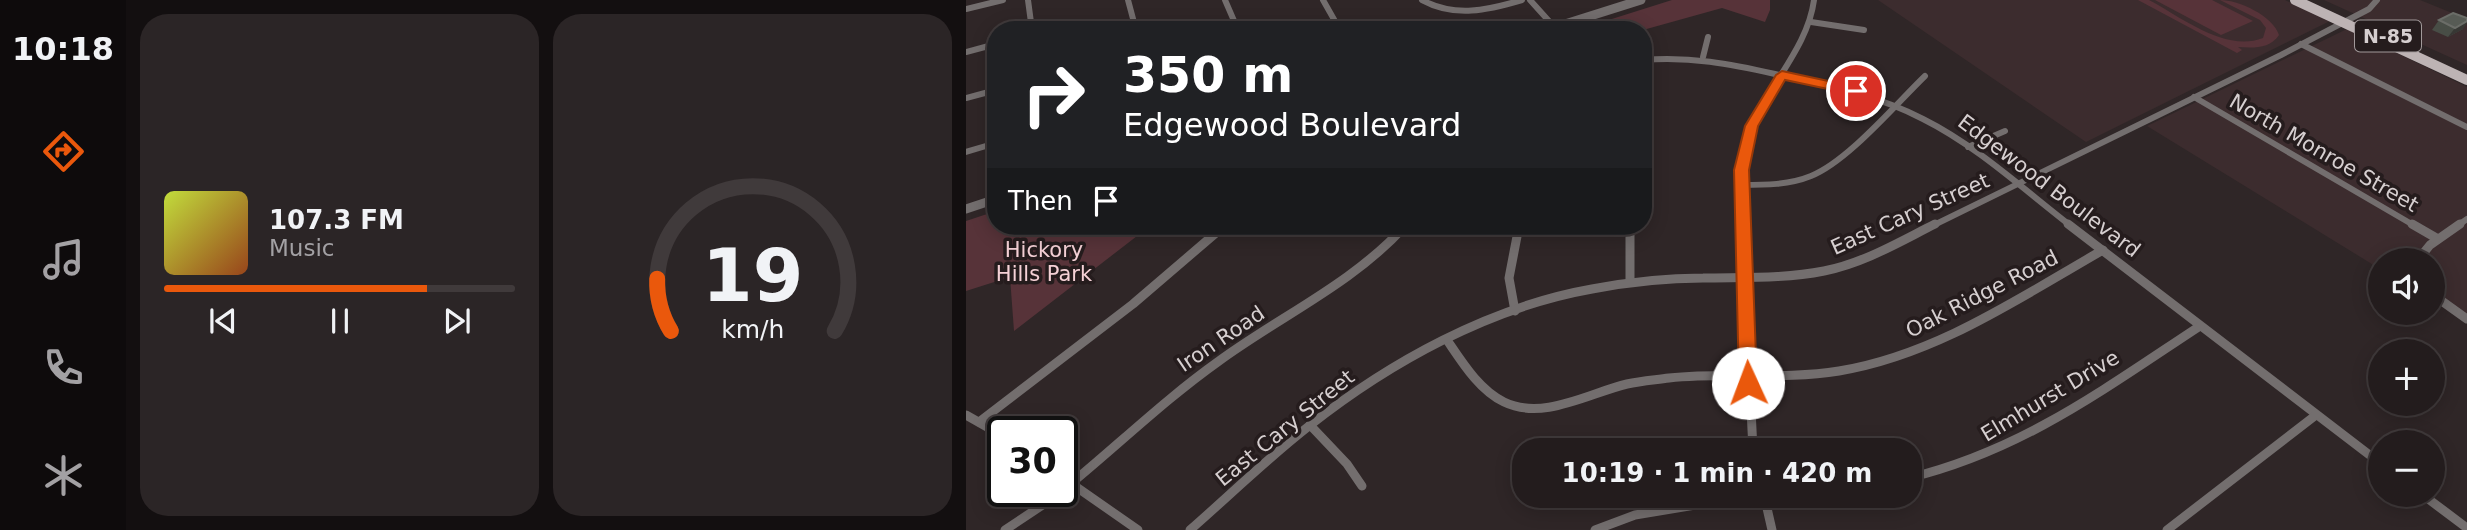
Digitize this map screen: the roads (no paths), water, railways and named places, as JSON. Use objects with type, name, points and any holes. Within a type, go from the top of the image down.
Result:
[{"type":"main road","name":"N-85","points":[[2295,0],[2467,72]]},
{"type":"main road","name":"N-85","points":[[2310,0],[2467,80]]},
{"type":"street","points":[[966,9],[1003,0]]},
{"type":"street","points":[[1028,0],[1031,21]]},
{"type":"street","points":[[1128,0],[1134,21]]},
{"type":"street","points":[[1225,0],[1234,21]]},
{"type":"street","points":[[1323,0],[1335,21]]},
{"type":"street","points":[[1422,0],[1449,10],[1495,8],[1522,0]]},
{"type":"street","points":[[1530,0],[1546,21]]},
{"type":"street","points":[[1577,21],[1641,0]]},
{"type":"street","points":[[1752,438],[1741,170],[1752,126],[1811,22],[1814,0]]},
{"type":"street","name":"East Cary Street","points":[[1190,530],[1310,425],[1361,388],[1447,340],[1515,311],[1589,289],[1630,282],[1691,277],[1821,271],[1864,259],[2301,44],[2369,9],[2377,0]]},
{"type":"street","points":[[1811,22],[1864,30]]},
{"type":"street","points":[[1703,57],[1708,37]]},
{"type":"street","points":[[2301,44],[2467,127]]},
{"type":"street","points":[[966,52],[987,46]]},
{"type":"street","name":"Edgewood Boulevard","points":[[1652,60],[1703,57],[1856,91],[1920,116],[1968,147],[2368,454]]},
{"type":"street","points":[[1741,185],[1796,183],[1818,174],[1833,165],[1925,76]]},
{"type":"street","points":[[966,98],[987,92]]},
{"type":"street","name":"North Monroe Street","points":[[2194,97],[2438,239]]},
{"type":"street","points":[[1968,147],[2005,131]]},
{"type":"street","points":[[966,152],[987,146]]},
{"type":"street","points":[[966,209],[987,203]]},
{"type":"street","points":[[2427,248],[2467,219]]},
{"type":"street","points":[[979,422],[1133,304],[1214,235]]},
{"type":"street","name":"Iron Road","points":[[1078,478],[1171,396],[1241,345],[1340,286],[1386,249],[1398,235]]},
{"type":"street","points":[[1515,311],[1507,289],[1507,275],[1516,235]]},
{"type":"street","points":[[1630,235],[1630,282]]},
{"type":"street","name":"Oak Ridge Road","points":[[1447,340],[1464,366],[1483,387],[1504,402],[1521,408],[1543,408],[1628,384],[1672,377],[1837,371],[1919,349],[1955,333],[2103,250]]},
{"type":"street","points":[[2445,303],[2467,319]]},
{"type":"street","name":"Elmhurst Drive","points":[[1922,475],[1961,466],[1997,452],[2031,434],[2200,326]]},
{"type":"street","points":[[966,415],[987,427]]},
{"type":"street","points":[[2167,530],[2316,415]]},
{"type":"street","points":[[1310,425],[1347,464],[1362,486]]},
{"type":"street","points":[[1078,487],[1138,530]]},
{"type":"street","name":"Iron Road","points":[[1005,530],[1039,507]]},
{"type":"street","points":[[2438,507],[2461,527]]},
{"type":"street","points":[[1595,530],[1635,515],[1677,508]]},
{"type":"street","points":[[1767,508],[1772,530]]},
{"type":"park label","name":"Hickory Hills Park","points":[[1044,262]]}]
